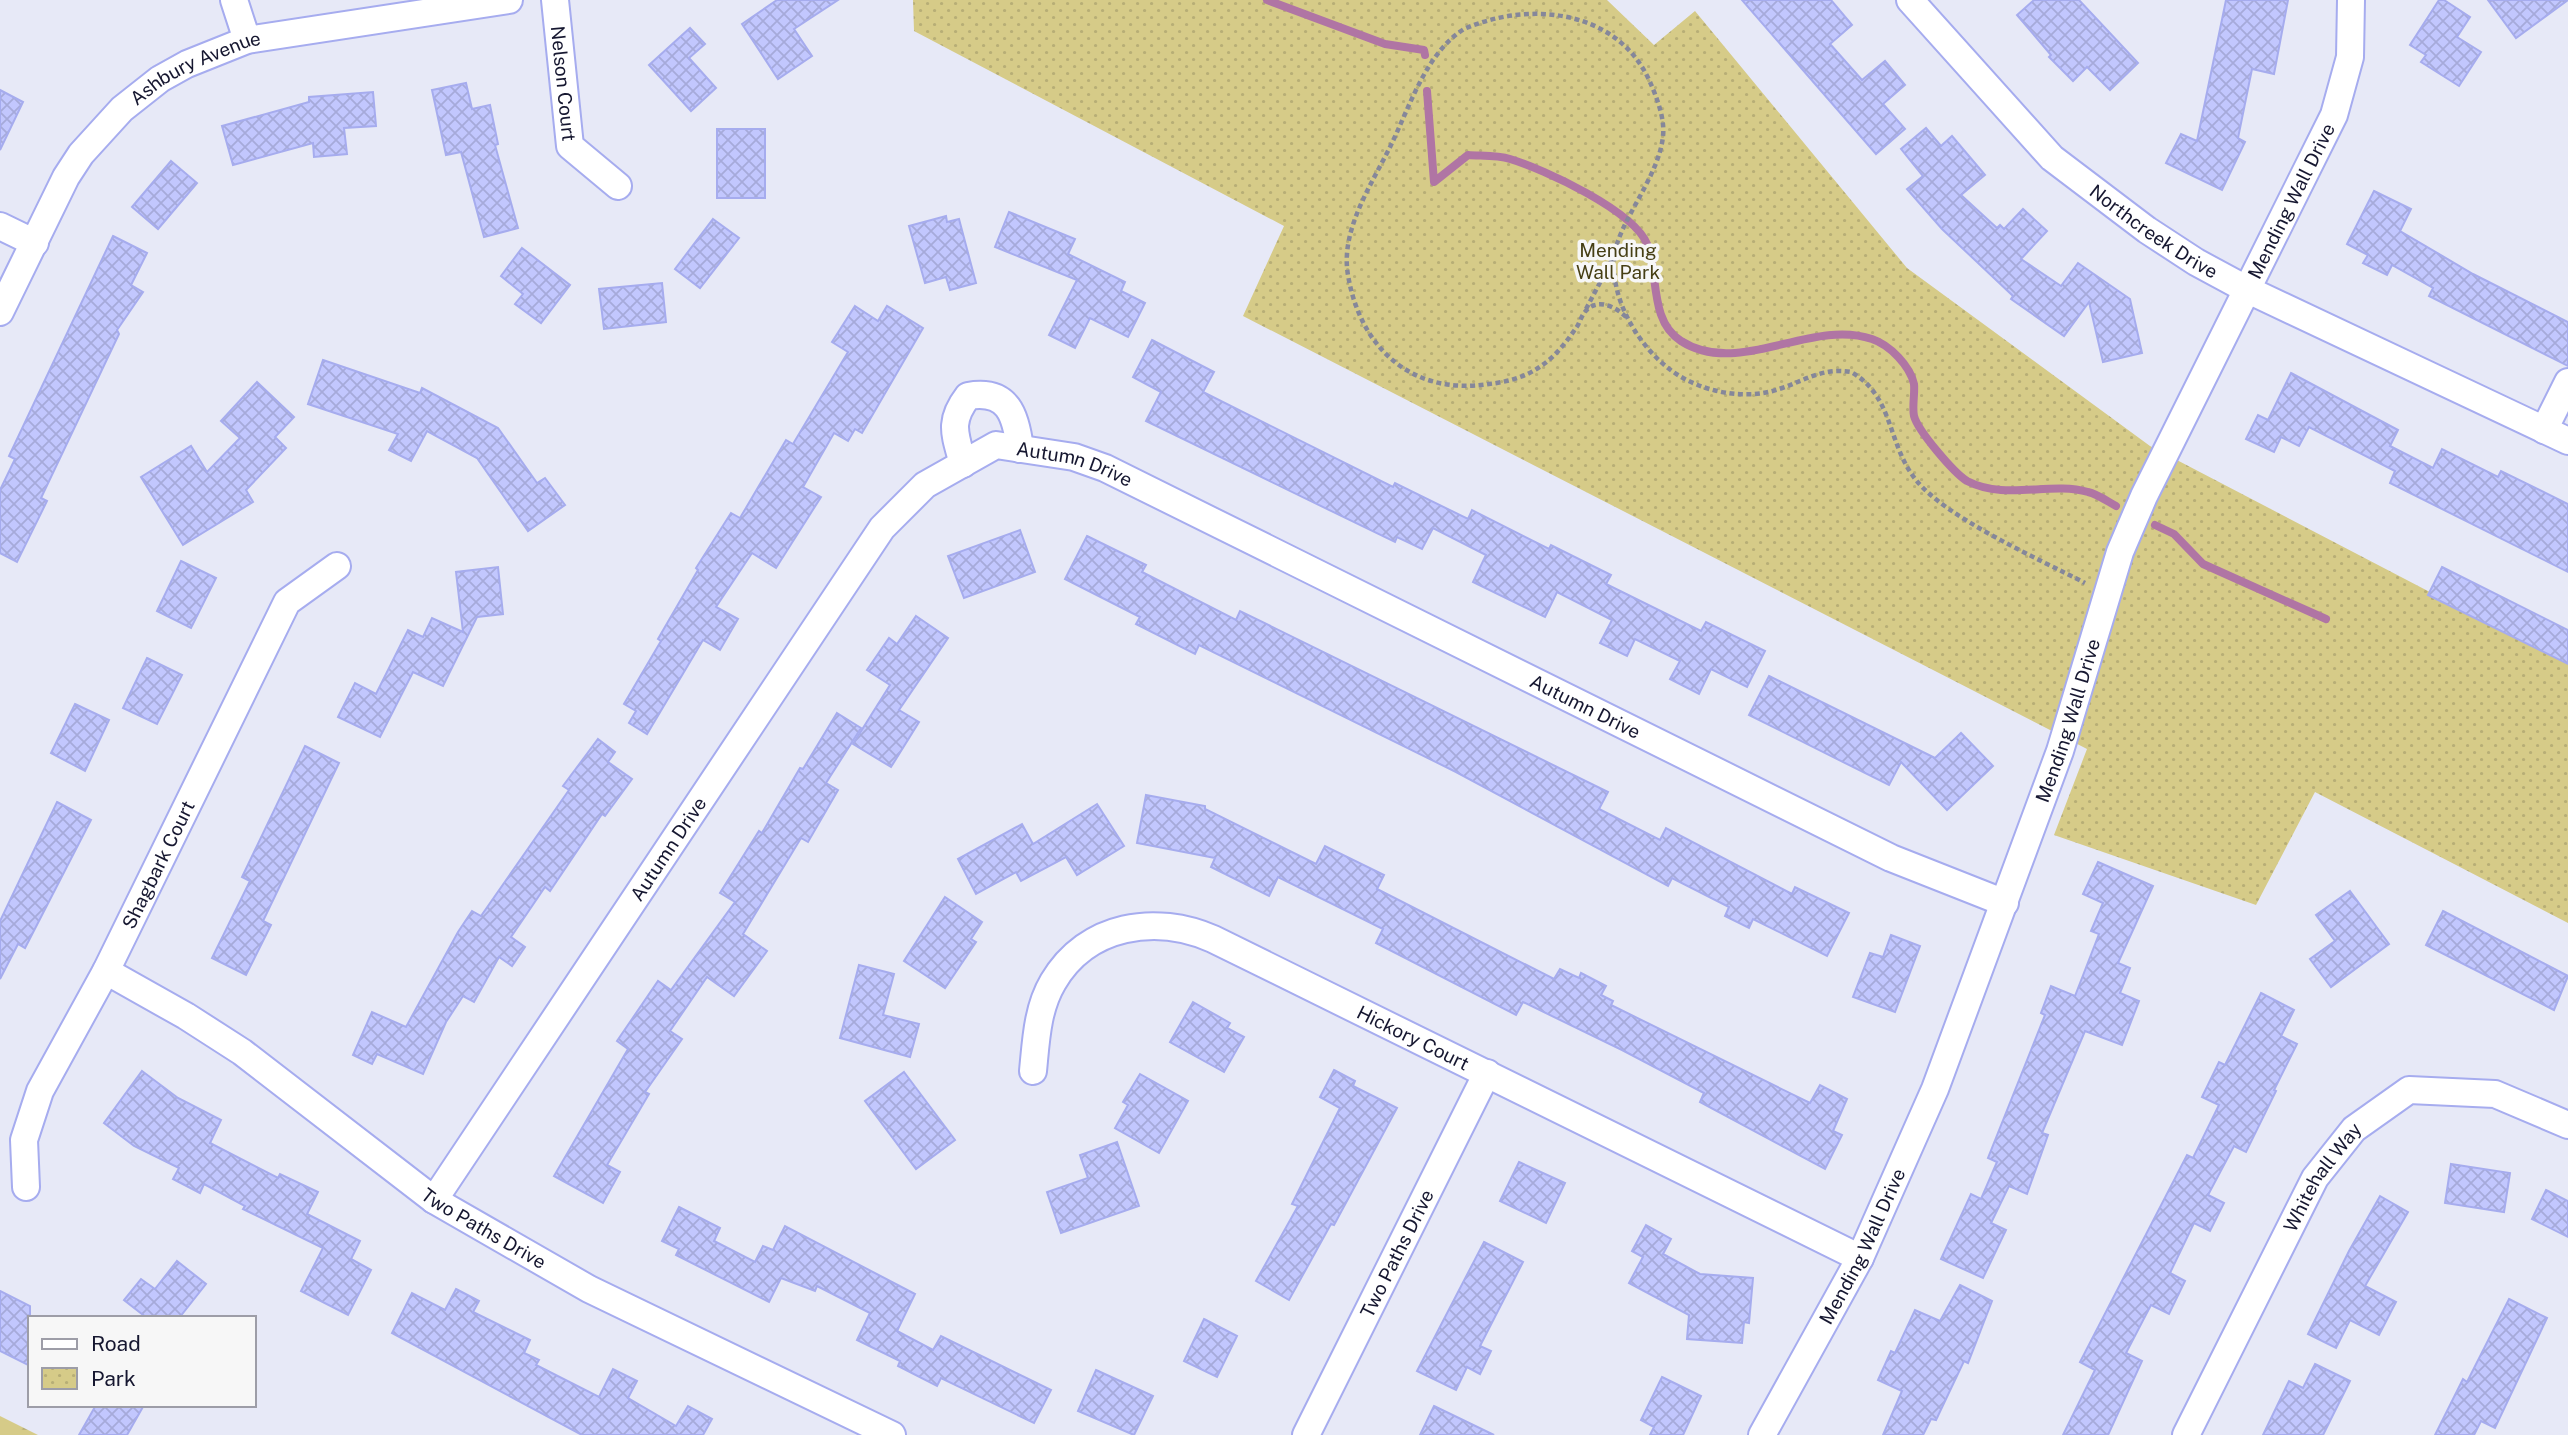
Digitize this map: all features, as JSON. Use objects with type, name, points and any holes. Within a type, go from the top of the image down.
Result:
[{"type":"street","points":[[234,0],[247,40]]},
{"type":"street","name":"Ashbury Avenue","points":[[0,312],[66,177],[100,130],[160,79],[187,64],[247,40],[509,0]]},
{"type":"street","name":"Nelson Court","points":[[555,0],[570,146],[618,187]]},
{"type":"street","name":"Northcreek Drive","points":[[1910,0],[2052,158],[2147,230],[2196,262],[2246,289],[2568,441]]},
{"type":"street","name":"Mending Wall Drive","points":[[1762,1435],[1860,1258],[1935,1089],[2060,751],[2120,552],[2144,496],[2334,115],[2350,57],[2351,0]]},
{"type":"street","points":[[0,226],[35,243]]},
{"type":"street","points":[[2544,430],[2568,382]]},
{"type":"street","points":[[963,464],[954,426],[958,409],[968,396],[985,393],[999,398],[1016,419],[1020,449]]},
{"type":"street","name":"Autumn Drive","points":[[434,1200],[882,527],[908,498],[996,445],[1074,457],[1105,468],[1891,858],[2005,903]]},
{"type":"street","name":"Shagbark Court","points":[[26,1187],[24,1140],[30,1113],[106,971],[287,602],[337,566]]},
{"type":"street","name":"Hickory Court","points":[[1033,1071],[1044,1004],[1053,982],[1064,967],[1097,939],[1123,929],[1159,925],[1194,931],[1860,1258]]},
{"type":"street","name":"Two Paths Drive","points":[[106,971],[187,1016],[242,1052],[434,1200],[589,1289],[892,1435]]},
{"type":"street","name":"Two Paths Drive","points":[[1306,1435],[1487,1073]]},
{"type":"street","name":"Whitehall Way","points":[[2186,1435],[2315,1178],[2354,1129],[2409,1090],[2495,1094],[2568,1125]]},
{"type":"path","points":[[1548,7],[1513,8],[1485,16],[1460,31],[1444,46],[1423,77],[1361,206],[1347,247],[1346,265],[1354,307],[1366,332],[1381,350],[1409,372],[1439,383],[1482,386],[1525,376],[1551,357],[1586,310],[1614,257],[1652,173],[1664,134],[1656,95],[1636,54],[1592,19],[1570,10]]},
{"type":"path","points":[[1614,257],[1619,296],[1626,317]]},
{"type":"path","points":[[1586,310],[1594,305],[1618,308],[1654,356],[1684,379],[1709,389],[1754,394],[1773,391],[1817,373],[1839,370],[1861,377],[1880,397],[1903,461],[1932,497],[2107,596]]},
{"type":"green space","name":"Mending Wall Park","points":[[913,0],[1607,0],[1654,45],[1695,11],[1907,268],[2150,446],[2568,664],[2568,923],[2315,792],[2256,905],[2054,835],[2087,749],[1243,316],[1284,226],[914,31]]},
{"type":"green space","points":[[0,1416],[38,1435],[0,1435]]},
{"type":"building","points":[[777,0],[838,0],[794,29],[812,56],[778,79],[742,24]]},
{"type":"building","points":[[1742,0],[1831,0],[1852,25],[1830,44],[1862,80],[1885,61],[1905,85],[1883,104],[1905,129],[1876,154]]},
{"type":"building","points":[[2034,0],[2079,0],[2138,63],[2110,90],[2087,67],[2073,81],[2049,57],[2051,55],[2017,15]]},
{"type":"building","points":[[2226,0],[2288,0],[2274,74],[2252,69],[2238,138],[2245,142],[2222,190],[2166,163],[2181,134],[2197,141]]},
{"type":"building","points":[[2439,0],[2444,0],[2470,17],[2457,37],[2481,52],[2459,86],[2421,62],[2426,55],[2410,45]]},
{"type":"building","points":[[2488,0],[2568,0],[2516,38]]},
{"type":"building","points":[[690,28],[705,44],[689,58],[716,88],[691,111],[649,65]]},
{"type":"building","points":[[466,83],[472,109],[490,105],[498,144],[495,145],[518,228],[484,237],[461,152],[446,155],[432,90]]},
{"type":"building","points":[[0,90],[23,102],[0,150]]},
{"type":"building","points":[[373,92],[376,126],[344,128],[347,154],[314,157],[313,143],[233,165],[222,126],[309,102],[309,97]]},
{"type":"building","points":[[1926,128],[1941,146],[1952,136],[1985,175],[1961,195],[1997,228],[2000,225],[2004,229],[2023,209],[2047,231],[2021,259],[2061,286],[2078,263],[2130,299],[2142,353],[2103,362],[2089,302],[2064,336],[2011,299],[2013,296],[1942,229],[1907,189],[1923,176],[1901,149]]},
{"type":"building","points":[[717,129],[765,129],[765,198],[717,198]]},
{"type":"building","points":[[171,161],[197,183],[158,229],[132,207]]},
{"type":"building","points":[[2374,191],[2411,209],[2400,231],[2473,274],[2568,322],[2568,366],[2429,296],[2433,288],[2392,265],[2387,275],[2363,263],[2368,255],[2347,244]]},
{"type":"building","points":[[1009,212],[1075,239],[1068,254],[1125,282],[1121,291],[1145,303],[1128,337],[1090,318],[1075,348],[1049,335],[1077,280],[995,247]]},
{"type":"building","points":[[946,216],[947,222],[959,219],[976,283],[950,290],[946,277],[925,283],[909,226]]},
{"type":"building","points":[[713,219],[739,238],[700,288],[675,269]]},
{"type":"building","points":[[113,236],[147,253],[131,285],[143,292],[117,330],[119,334],[41,498],[47,501],[17,562],[0,553],[0,490],[15,459],[9,456]]},
{"type":"building","points":[[522,248],[570,285],[541,323],[515,304],[523,294],[501,276]]},
{"type":"building","points":[[662,283],[666,322],[604,329],[599,289]]},
{"type":"building","points":[[855,306],[878,321],[887,306],[923,328],[862,433],[855,429],[848,441],[834,433],[803,487],[821,497],[776,568],[752,553],[716,607],[738,619],[720,650],[703,640],[647,734],[629,723],[636,711],[624,704],[661,641],[658,639],[698,570],[696,568],[731,513],[740,518],[786,440],[793,444],[848,352],[832,342]]},
{"type":"building","points":[[1152,340],[1214,372],[1203,392],[1393,487],[1395,483],[1468,519],[1472,510],[1549,549],[1551,545],[1611,575],[1606,584],[1701,631],[1706,622],[1765,651],[1747,687],[1711,669],[1699,694],[1670,679],[1680,661],[1635,639],[1627,656],[1600,643],[1612,620],[1557,592],[1545,617],[1473,582],[1486,555],[1433,528],[1422,549],[1397,537],[1395,542],[1146,421],[1161,392],[1133,377]]},
{"type":"building","points":[[323,360],[420,393],[422,388],[498,428],[537,483],[545,478],[565,505],[528,531],[477,458],[427,431],[411,461],[389,450],[398,434],[308,404]]},
{"type":"building","points":[[2291,373],[2398,430],[2390,446],[2433,468],[2442,449],[2498,477],[2501,471],[2568,504],[2568,572],[2390,483],[2395,471],[2309,427],[2299,446],[2281,437],[2274,452],[2246,439],[2258,415],[2268,420]]},
{"type":"building","points":[[257,382],[294,417],[275,437],[286,448],[246,490],[253,502],[183,545],[141,477],[191,446],[207,472],[240,438],[221,421]]},
{"type":"building","points":[[1020,530],[1035,572],[964,598],[948,556]]},
{"type":"building","points":[[1087,536],[1146,565],[1142,572],[1236,620],[1240,611],[1608,792],[1599,809],[1660,840],[1666,828],[1792,894],[1795,887],[1849,913],[1827,956],[1753,919],[1749,928],[1725,916],[1729,907],[1672,878],[1668,886],[1456,772],[1199,645],[1195,654],[1136,624],[1140,617],[1065,579]]},
{"type":"building","points":[[181,561],[216,578],[191,628],[157,611]]},
{"type":"building","points":[[498,567],[503,614],[477,617],[443,686],[413,672],[380,737],[338,717],[355,683],[376,694],[408,630],[423,637],[432,618],[463,632],[456,572]]},
{"type":"building","points":[[2442,567],[2568,630],[2568,664],[2428,595]]},
{"type":"building","points":[[916,616],[948,638],[899,710],[919,722],[891,767],[853,744],[890,685],[867,670],[889,638],[897,644]]},
{"type":"building","points":[[147,658],[182,675],[157,724],[123,708]]},
{"type":"building","points":[[1769,676],[1935,758],[1961,733],[1993,766],[1947,810],[1901,762],[1889,785],[1749,715]]},
{"type":"building","points":[[75,704],[109,720],[85,771],[51,753]]},
{"type":"building","points":[[837,713],[861,728],[826,783],[838,790],[808,842],[801,838],[743,934],[767,951],[734,996],[707,977],[670,1031],[682,1039],[645,1092],[649,1094],[607,1165],[620,1172],[603,1203],[554,1176],[628,1049],[617,1041],[658,981],[671,990],[735,902],[720,893],[759,831],[762,833],[800,768],[803,769]]},
{"type":"building","points":[[598,739],[615,752],[608,762],[632,779],[605,816],[602,814],[550,891],[545,887],[511,937],[525,947],[512,966],[499,957],[474,1002],[463,996],[446,1022],[423,1074],[377,1054],[372,1064],[353,1055],[372,1012],[406,1027],[472,911],[481,916],[569,790],[563,786]]},
{"type":"building","points":[[305,746],[339,763],[263,921],[271,925],[246,975],[212,958],[250,881],[242,877]]},
{"type":"building","points":[[1146,795],[1205,806],[1205,809],[1316,864],[1325,846],[1384,875],[1377,889],[1554,979],[1560,969],[1579,978],[1581,973],[1606,986],[1601,995],[1613,1001],[1611,1005],[1810,1103],[1820,1085],[1847,1099],[1833,1131],[1842,1135],[1825,1169],[1700,1102],[1704,1093],[1622,1050],[1523,1002],[1516,1015],[1376,943],[1383,929],[1278,877],[1269,896],[1211,867],[1215,858],[1137,843]]},
{"type":"building","points":[[57,802],[91,820],[25,948],[18,944],[0,979],[0,921]]},
{"type":"building","points":[[1097,804],[1124,846],[1077,875],[1066,857],[1021,881],[1016,872],[976,894],[958,859],[1022,824],[1033,844]]},
{"type":"building","points":[[2098,862],[2153,886],[2118,963],[2130,968],[2120,993],[2139,1001],[2122,1045],[2085,1031],[2042,1133],[2048,1135],[2027,1194],[2009,1186],[1991,1223],[2006,1230],[1983,1278],[1941,1259],[1971,1194],[1981,1199],[1997,1162],[1988,1158],[2045,1015],[2041,1013],[2051,986],[2075,996],[2099,934],[2091,931],[2103,903],[2083,894]]},
{"type":"building","points":[[2350,891],[2389,944],[2331,987],[2310,959],[2335,941],[2316,915]]},
{"type":"building","points":[[945,897],[982,922],[971,939],[976,942],[945,988],[904,961]]},
{"type":"building","points":[[2443,911],[2568,976],[2554,1010],[2426,945]]},
{"type":"building","points":[[1891,935],[1920,946],[1895,1012],[1853,997],[1870,953],[1883,957]]},
{"type":"building","points":[[859,965],[894,974],[883,1015],[919,1024],[910,1057],[840,1038]]},
{"type":"building","points":[[2261,993],[2294,1010],[2281,1036],[2297,1044],[2274,1090],[2276,1091],[2246,1152],[2234,1146],[2208,1195],[2224,1203],[2210,1231],[2194,1223],[2170,1273],[2185,1281],[2169,1314],[2151,1305],[2126,1353],[2142,1361],[2108,1435],[2063,1435],[2095,1370],[2080,1362],[2187,1155],[2193,1158],[2219,1105],[2202,1097],[2219,1062],[2225,1065]]},
{"type":"building","points":[[1193,1002],[1230,1023],[1227,1028],[1244,1037],[1224,1072],[1170,1042]]},
{"type":"building","points":[[1334,1070],[1355,1081],[1353,1086],[1397,1108],[1334,1225],[1331,1224],[1289,1300],[1256,1281],[1298,1206],[1292,1204],[1340,1108],[1320,1097]]},
{"type":"building","points":[[142,1071],[178,1098],[221,1120],[210,1143],[278,1178],[280,1174],[318,1192],[307,1214],[360,1241],[351,1259],[371,1270],[348,1315],[301,1291],[323,1248],[243,1209],[245,1206],[204,1184],[200,1193],[173,1179],[179,1168],[134,1146],[104,1123]]},
{"type":"building","points":[[904,1072],[955,1140],[916,1169],[865,1101]]},
{"type":"building","points":[[1140,1074],[1188,1101],[1159,1153],[1115,1128],[1128,1105],[1123,1102]]},
{"type":"building","points":[[1117,1142],[1139,1206],[1061,1233],[1047,1192],[1088,1178],[1080,1155]]},
{"type":"building","points":[[1519,1162],[1565,1183],[1546,1223],[1500,1201]]},
{"type":"building","points":[[2451,1164],[2510,1173],[2504,1212],[2445,1203]]},
{"type":"building","points":[[2546,1190],[2568,1201],[2568,1237],[2532,1219]]},
{"type":"building","points":[[2380,1196],[2408,1212],[2365,1286],[2396,1302],[2379,1335],[2350,1320],[2336,1348],[2308,1334]]},
{"type":"building","points":[[679,1207],[720,1228],[714,1241],[755,1262],[763,1246],[773,1250],[785,1226],[915,1294],[897,1331],[933,1350],[941,1336],[1051,1390],[1034,1423],[941,1378],[937,1386],[898,1366],[900,1361],[857,1340],[870,1313],[817,1286],[815,1291],[781,1278],[769,1302],[676,1255],[679,1249],[662,1241]]},
{"type":"building","points":[[1646,1225],[1671,1239],[1663,1254],[1700,1274],[1753,1278],[1749,1323],[1744,1322],[1742,1343],[1687,1339],[1689,1315],[1629,1283],[1643,1257],[1632,1251]]},
{"type":"building","points":[[1484,1242],[1523,1262],[1480,1346],[1491,1351],[1480,1374],[1467,1367],[1456,1390],[1417,1371]]},
{"type":"building","points":[[177,1261],[206,1284],[181,1316],[144,1316],[124,1300],[141,1279],[155,1289]]},
{"type":"building","points":[[1960,1285],[1992,1301],[1968,1363],[1964,1361],[1936,1420],[1931,1419],[1923,1435],[1883,1435],[1902,1391],[1878,1380],[1891,1351],[1895,1353],[1915,1310],[1940,1321]]},
{"type":"building","points":[[456,1289],[479,1301],[473,1312],[530,1340],[524,1353],[539,1360],[536,1365],[599,1397],[613,1369],[637,1381],[628,1398],[676,1426],[688,1406],[712,1419],[703,1435],[582,1435],[392,1333],[412,1293],[445,1310]]},
{"type":"building","points":[[0,1291],[30,1306],[28,1365],[0,1351]]},
{"type":"building","points":[[2509,1299],[2547,1318],[2495,1428],[2481,1421],[2474,1435],[2435,1435],[2463,1379],[2467,1382]]},
{"type":"building","points":[[1204,1319],[1237,1336],[1217,1377],[1184,1361]]},
{"type":"building","points":[[2315,1364],[2350,1381],[2323,1435],[2263,1435],[2289,1381],[2303,1388]]},
{"type":"building","points":[[1096,1370],[1153,1396],[1134,1435],[1078,1411]]},
{"type":"building","points":[[1662,1377],[1701,1396],[1683,1435],[1650,1435],[1654,1427],[1641,1420]]},
{"type":"building","points":[[1434,1406],[1494,1435],[1420,1435]]},
{"type":"building","points":[[95,1407],[143,1407],[127,1435],[79,1435]]},
{"type":"waterway","points":[[1267,0],[1385,44],[1424,50],[1425,55]]},
{"type":"waterway","points":[[1427,91],[1434,182],[1468,155],[1500,157],[1544,172],[1607,205],[1639,231],[1647,244],[1659,309],[1664,322],[1681,341],[1703,351],[1727,353],[1751,351],[1824,336],[1848,335],[1872,339],[1892,351],[1904,363],[1914,384],[1913,412],[1917,423],[1937,451],[1967,481],[1997,490],[2073,489],[2095,494],[2116,506]]},
{"type":"waterway","points":[[2155,525],[2174,534],[2203,564],[2326,619]]}]
